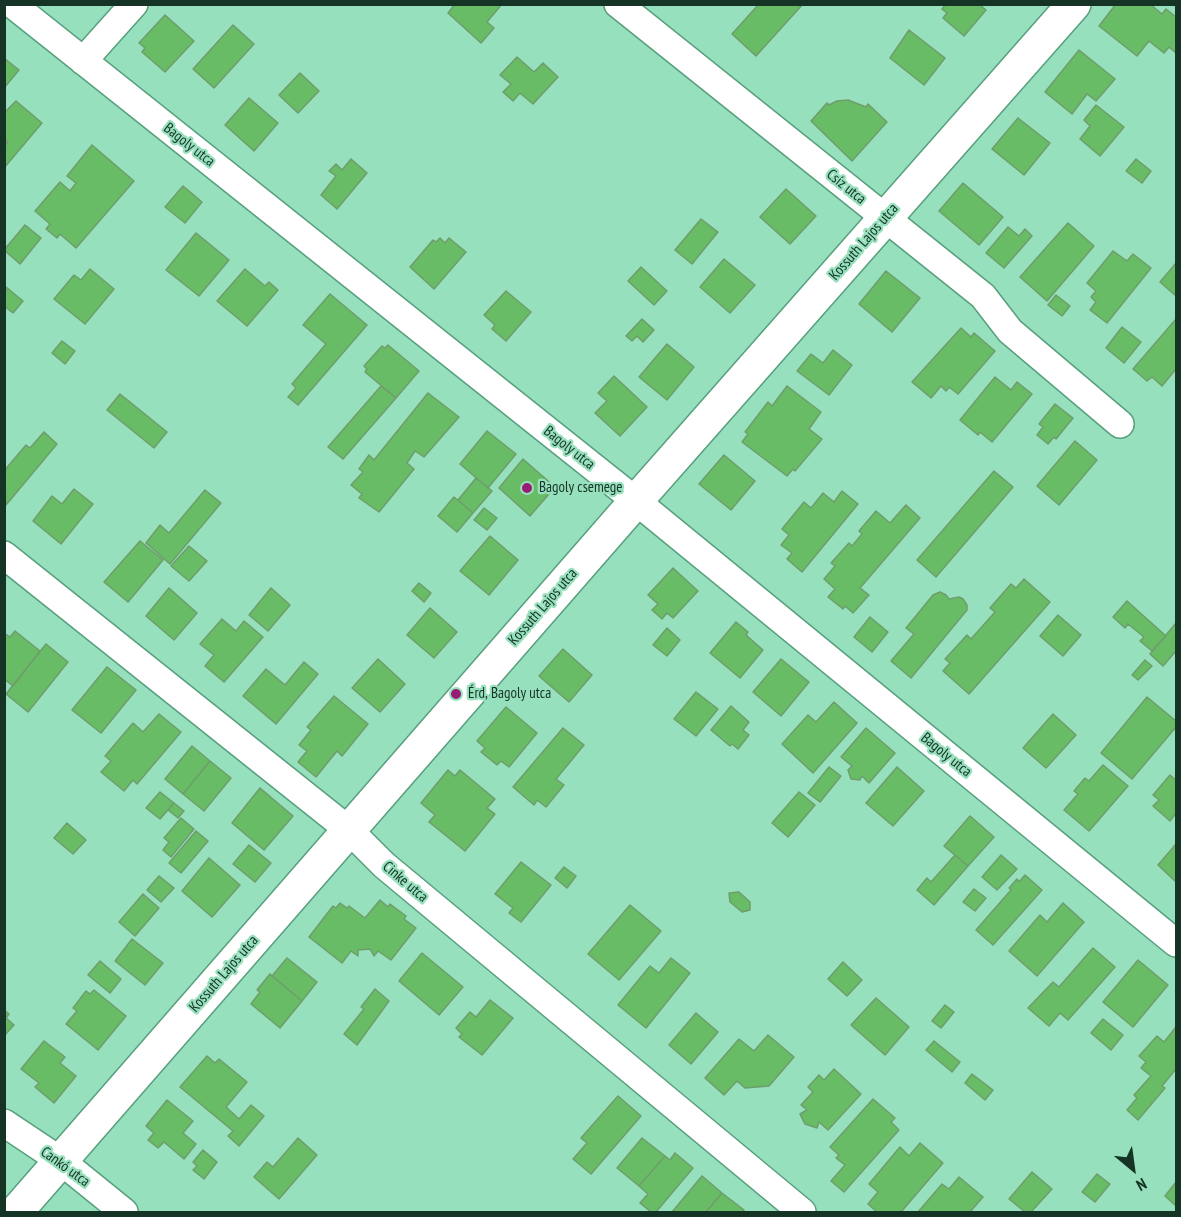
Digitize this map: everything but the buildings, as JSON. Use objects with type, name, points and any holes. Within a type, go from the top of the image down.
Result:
[{"type":"street","name":"Bagoly utca","points":[[12,4],[636,501],[1176,944]]},
{"type":"street","points":[[83,61],[134,4]]},
{"type":"street","name":"Csíz utca","points":[[618,4],[983,296],[1010,331],[1120,424]]},
{"type":"street","name":"Kossuth Lajos utca","points":[[16,1212],[636,501],[1074,4]]},
{"type":"street","name":"Cinke utca","points":[[4,555],[350,831],[384,865],[802,1212]]},
{"type":"street","name":"Cankó utca","points":[[4,1123],[61,1161],[124,1212]]},
{"type":"place","name":"Bagoly csemege","points":[[527,488]]},
{"type":"place","name":"Érd, Bagoly utca","points":[[456,694]]}]
